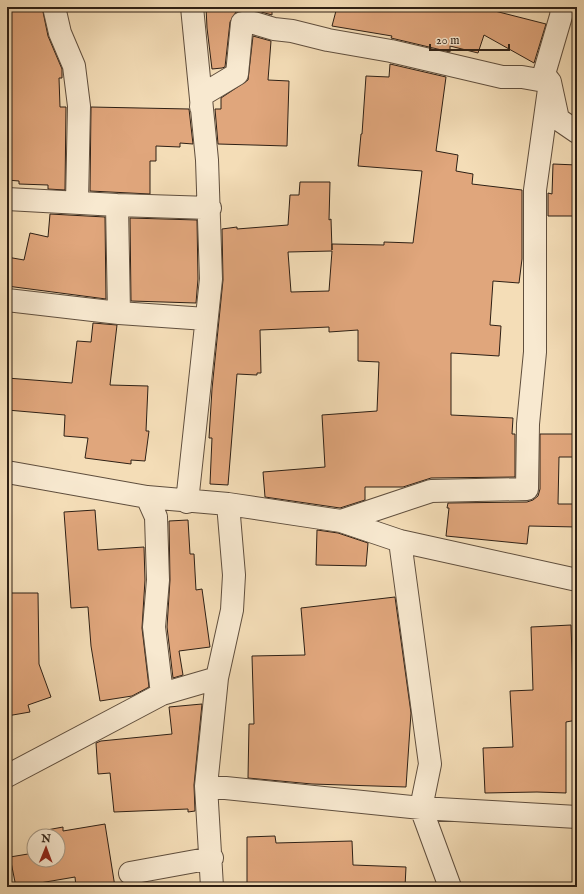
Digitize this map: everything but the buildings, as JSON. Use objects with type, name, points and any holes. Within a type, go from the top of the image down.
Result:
[{"type":"street","points":[[54,7],[60,33],[74,66],[79,106],[77,202]]},
{"type":"street","points":[[187,502],[211,279],[210,208],[207,160],[192,7]]},
{"type":"street","points":[[562,7],[561,16],[544,74],[550,82],[558,119],[577,132]]},
{"type":"street","points":[[202,107],[202,95],[237,74],[245,15]]},
{"type":"street","points":[[245,15],[254,23],[274,29],[292,31],[328,40],[391,51],[502,77],[522,77],[550,82]]},
{"type":"street","points":[[341,521],[431,491],[527,490],[528,424],[535,352],[535,190],[550,82]]},
{"type":"street","points":[[7,199],[210,208]]},
{"type":"street","points":[[117,205],[119,313]]},
{"type":"street","points":[[7,300],[119,313],[206,319]]},
{"type":"street","points":[[7,472],[147,497],[187,502],[228,504],[341,521],[400,541],[577,580]]},
{"type":"street","points":[[147,497],[156,517],[158,580],[154,627],[162,694]]},
{"type":"street","points":[[212,887],[212,858],[206,786],[217,678],[232,610],[234,575],[228,504]]},
{"type":"street","points":[[400,541],[430,764],[421,808],[450,887]]},
{"type":"street","points":[[7,776],[162,694],[217,678]]},
{"type":"street","points":[[206,786],[421,808],[577,817]]},
{"type":"street","points":[[130,873],[212,858]]}]
